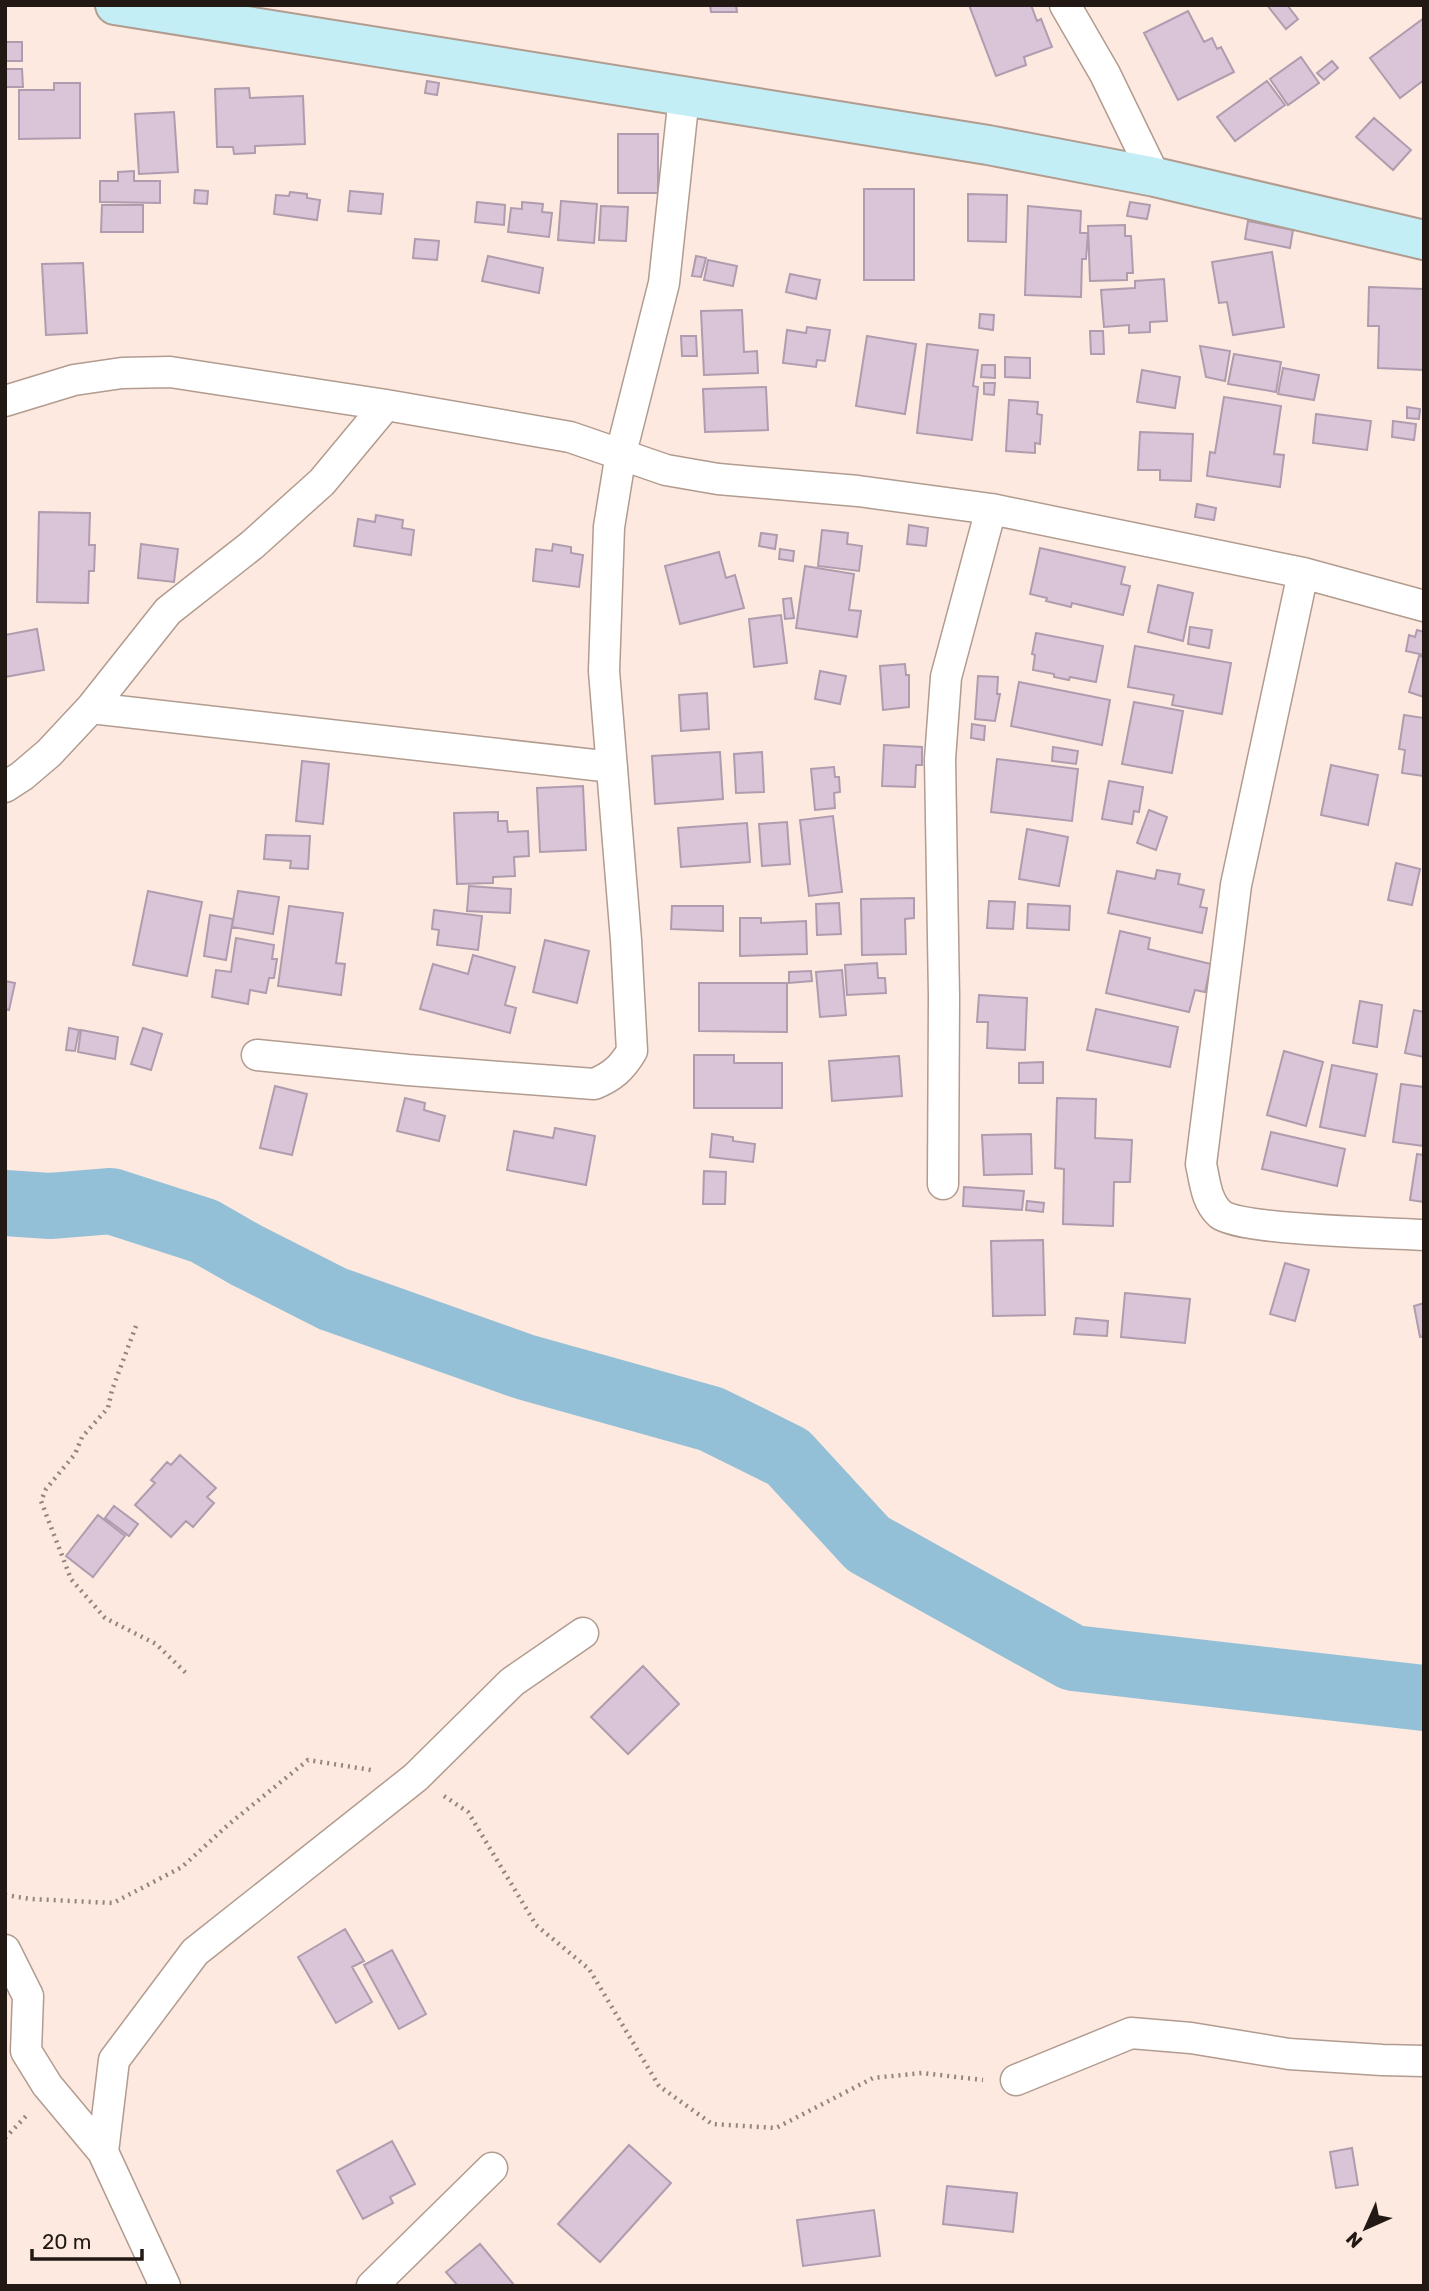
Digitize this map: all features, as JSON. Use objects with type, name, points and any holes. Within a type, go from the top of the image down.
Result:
[{"type":"street","points":[[115,5],[198,11],[684,96],[988,145],[1155,177],[1424,240]]},
{"type":"street","points":[[1065,5],[1105,74],[1155,177]]},
{"type":"street","points":[[257,1055],[594,1084],[610,1078],[624,1065],[632,1051],[604,658],[609,527],[621,453],[664,283],[684,96]]},
{"type":"street","points":[[5,401],[74,380],[122,373],[170,372],[570,437],[666,470],[718,479],[858,491],[991,509],[1303,573],[1424,606]]},
{"type":"street","points":[[5,787],[49,753],[90,708],[168,611],[252,545],[322,482],[386,405]]},
{"type":"street","points":[[943,1184],[944,997],[940,759],[946,677],[991,509]]},
{"type":"street","points":[[1303,573],[1236,885],[1201,1164],[1209,1201],[1222,1215],[1253,1224],[1424,1235]]},
{"type":"street","points":[[90,708],[612,767]]},
{"type":"street","points":[[103,2152],[114,2060],[195,1952],[416,1777],[512,1682],[583,1633]]},
{"type":"street","points":[[5,1950],[28,1996],[26,2051],[47,2085],[103,2152],[165,2286]]},
{"type":"street","points":[[1016,2080],[1131,2033],[1191,2038],[1289,2054],[1424,2061]]},
{"type":"street","points":[[372,2286],[492,2168]]},
{"type":"path","points":[[136,1326],[108,1408],[82,1437],[75,1454],[46,1489],[41,1501],[71,1579],[106,1618],[156,1644],[186,1674]]},
{"type":"path","points":[[5,1895],[113,1903],[182,1867],[229,1824],[308,1760],[416,1777],[468,1812],[536,1925],[589,1969],[659,2086],[712,2124],[776,2128],[873,2078],[922,2073],[975,2080],[1016,2080]]},
{"type":"building","points":[[710,5],[736,5],[737,12],[711,12]]},
{"type":"building","points":[[969,5],[1031,5],[1037,21],[1041,19],[1052,47],[1024,57],[1026,65],[996,76]]},
{"type":"building","points":[[1267,5],[1287,5],[1298,19],[1286,29]]},
{"type":"building","points":[[1188,11],[1204,42],[1212,38],[1217,49],[1221,47],[1234,72],[1178,100],[1144,33]]},
{"type":"building","points":[[1424,18],[1424,80],[1400,98],[1370,58]]},
{"type":"building","points":[[5,42],[22,42],[22,61],[5,61]]},
{"type":"building","points":[[1301,57],[1319,83],[1288,105],[1270,79]]},
{"type":"building","points":[[1332,61],[1338,68],[1324,80],[1317,73]]},
{"type":"building","points":[[5,69],[22,69],[23,87],[5,87]]},
{"type":"building","points":[[427,81],[439,83],[437,95],[425,93]]},
{"type":"building","points":[[1267,81],[1285,105],[1235,141],[1217,117]]},
{"type":"building","points":[[54,83],[80,83],[80,138],[19,139],[19,90],[54,90]]},
{"type":"building","points":[[249,88],[250,98],[303,96],[305,144],[255,146],[255,153],[234,154],[233,147],[217,147],[215,89]]},
{"type":"building","points":[[174,112],[178,172],[139,174],[135,114]]},
{"type":"building","points":[[1374,118],[1411,150],[1393,170],[1356,137]]},
{"type":"building","points":[[618,134],[658,134],[658,193],[618,193]]},
{"type":"building","points":[[134,171],[134,181],[160,181],[160,203],[100,202],[100,181],[118,181],[118,172]]},
{"type":"building","points":[[864,189],[914,189],[914,280],[864,280]]},
{"type":"building","points":[[195,190],[208,191],[207,204],[194,203]]},
{"type":"building","points":[[350,191],[383,194],[381,214],[348,211]]},
{"type":"building","points":[[290,192],[307,194],[307,198],[320,200],[317,220],[274,214],[276,195],[289,196]]},
{"type":"building","points":[[968,194],[1007,195],[1006,242],[968,241]]},
{"type":"building","points":[[561,201],[597,204],[594,243],[558,240]]},
{"type":"building","points":[[477,202],[505,205],[504,225],[475,222]]},
{"type":"building","points":[[522,202],[543,204],[542,212],[552,213],[549,237],[508,232],[511,208],[522,209]]},
{"type":"building","points":[[1130,202],[1150,205],[1147,219],[1127,216]]},
{"type":"building","points":[[102,205],[143,205],[143,232],[101,232]]},
{"type":"building","points":[[601,206],[628,207],[626,241],[599,240]]},
{"type":"building","points":[[1028,206],[1081,211],[1080,233],[1088,233],[1086,259],[1082,259],[1081,297],[1025,295]]},
{"type":"building","points":[[1248,221],[1293,230],[1290,248],[1245,239]]},
{"type":"building","points":[[1125,225],[1125,236],[1131,236],[1133,273],[1127,273],[1127,280],[1090,281],[1088,226]]},
{"type":"building","points":[[415,239],[439,241],[437,260],[413,258]]},
{"type":"building","points":[[1272,252],[1284,327],[1233,335],[1227,302],[1219,303],[1212,262]]},
{"type":"building","points":[[488,256],[543,268],[539,293],[482,281]]},
{"type":"building","points":[[696,256],[706,258],[701,277],[692,276]]},
{"type":"building","points":[[708,260],[737,266],[733,286],[704,280]]},
{"type":"building","points":[[83,263],[87,333],[46,335],[42,264]]},
{"type":"building","points":[[790,274],[820,280],[816,299],[786,292]]},
{"type":"building","points":[[1164,279],[1167,321],[1150,322],[1150,332],[1129,333],[1129,325],[1104,327],[1101,290],[1135,288],[1135,281]]},
{"type":"building","points":[[1369,287],[1424,289],[1424,370],[1378,368],[1379,326],[1368,326]]},
{"type":"building","points":[[742,310],[744,352],[757,351],[758,373],[704,375],[701,311]]},
{"type":"building","points":[[980,314],[994,315],[993,330],[979,328]]},
{"type":"building","points":[[807,327],[830,330],[825,361],[817,360],[816,367],[783,363],[787,330],[806,333]]},
{"type":"building","points":[[1090,331],[1103,331],[1104,354],[1091,354]]},
{"type":"building","points":[[681,336],[696,336],[697,356],[682,356]]},
{"type":"building","points":[[867,336],[916,344],[905,414],[856,406]]},
{"type":"building","points":[[927,344],[978,350],[973,386],[978,387],[972,440],[917,433]]},
{"type":"building","points":[[1200,346],[1230,351],[1225,381],[1206,377]]},
{"type":"building","points":[[1234,354],[1281,362],[1276,392],[1228,384]]},
{"type":"building","points":[[1005,357],[1030,358],[1030,378],[1005,377]]},
{"type":"building","points":[[982,365],[995,365],[995,378],[981,377]]},
{"type":"building","points":[[1283,368],[1319,375],[1314,400],[1278,394]]},
{"type":"building","points":[[1142,370],[1180,377],[1175,408],[1137,402]]},
{"type":"building","points":[[984,383],[995,383],[994,395],[984,394]]},
{"type":"building","points":[[766,387],[768,430],[705,432],[703,389]]},
{"type":"building","points":[[1224,397],[1281,406],[1274,454],[1284,455],[1280,487],[1207,476],[1210,452],[1215,453]]},
{"type":"building","points":[[1009,400],[1038,402],[1037,414],[1042,415],[1040,444],[1035,443],[1035,453],[1006,451]]},
{"type":"building","points":[[1407,407],[1420,409],[1419,419],[1407,418]]},
{"type":"building","points":[[1316,414],[1371,421],[1367,450],[1313,443]]},
{"type":"building","points":[[1393,421],[1416,424],[1414,440],[1392,437]]},
{"type":"building","points":[[1140,432],[1193,434],[1191,481],[1160,480],[1160,470],[1138,470]]},
{"type":"building","points":[[1197,504],[1216,508],[1214,520],[1195,517]]},
{"type":"building","points":[[39,512],[90,513],[89,545],[95,545],[94,571],[89,571],[88,603],[37,602]]},
{"type":"building","points":[[376,515],[403,520],[402,528],[414,530],[411,555],[354,546],[358,519],[375,522]]},
{"type":"building","points":[[909,525],[928,528],[926,546],[907,544]]},
{"type":"building","points":[[822,530],[848,533],[847,544],[862,546],[859,571],[818,566]]},
{"type":"building","points":[[761,533],[777,535],[775,549],[759,546]]},
{"type":"building","points":[[141,544],[178,549],[174,582],[138,578]]},
{"type":"building","points":[[553,544],[571,547],[571,553],[583,555],[579,587],[533,581],[536,549],[552,551]]},
{"type":"building","points":[[1040,548],[1125,567],[1121,584],[1130,586],[1123,615],[1072,603],[1071,607],[1030,594]]},
{"type":"building","points":[[780,549],[794,551],[793,561],[779,559]]},
{"type":"building","points":[[719,552],[726,578],[735,575],[744,608],[680,624],[665,566]]},
{"type":"building","points":[[805,566],[854,574],[849,610],[861,611],[857,637],[796,628]]},
{"type":"building","points":[[1158,585],[1193,593],[1183,641],[1148,632]]},
{"type":"building","points":[[791,598],[794,618],[785,619],[783,599]]},
{"type":"building","points":[[781,615],[787,663],[754,667],[749,619]]},
{"type":"building","points":[[1190,627],[1212,630],[1209,648],[1188,644]]},
{"type":"building","points":[[37,629],[44,670],[5,677],[5,635]]},
{"type":"building","points":[[1417,630],[1424,632],[1424,655],[1406,651],[1409,635],[1415,637]]},
{"type":"building","points":[[1036,633],[1103,646],[1096,682],[1070,677],[1069,680],[1033,670],[1035,655],[1032,654]]},
{"type":"building","points":[[1135,646],[1231,663],[1222,714],[1172,705],[1174,695],[1128,687]]},
{"type":"building","points":[[1419,656],[1424,657],[1424,697],[1409,692]]},
{"type":"building","points":[[905,664],[906,675],[909,675],[909,707],[883,710],[880,666]]},
{"type":"building","points":[[820,671],[846,676],[840,704],[815,699]]},
{"type":"building","points":[[978,676],[998,677],[997,694],[1000,694],[995,721],[975,719]]},
{"type":"building","points":[[1019,682],[1110,700],[1102,745],[1011,726]]},
{"type":"building","points":[[707,693],[709,729],[681,731],[679,695]]},
{"type":"building","points":[[1134,702],[1183,711],[1172,773],[1122,764]]},
{"type":"building","points":[[1404,715],[1424,718],[1424,776],[1402,773],[1405,750],[1399,749]]},
{"type":"building","points":[[972,724],[985,726],[984,740],[971,738]]},
{"type":"building","points":[[884,745],[922,747],[922,765],[916,765],[915,787],[882,786]]},
{"type":"building","points":[[1053,747],[1078,751],[1076,764],[1052,761]]},
{"type":"building","points":[[720,752],[723,799],[655,804],[652,756]]},
{"type":"building","points":[[762,752],[764,792],[736,793],[734,754]]},
{"type":"building","points":[[997,759],[1078,769],[1072,821],[991,812]]},
{"type":"building","points":[[302,761],[329,764],[323,824],[296,821]]},
{"type":"building","points":[[1331,765],[1378,775],[1368,825],[1321,815]]},
{"type":"building","points":[[834,767],[835,777],[839,777],[840,792],[834,793],[835,808],[815,810],[811,769]]},
{"type":"building","points":[[1109,781],[1143,787],[1139,812],[1134,811],[1132,824],[1102,819]]},
{"type":"building","points":[[583,786],[586,850],[540,852],[537,788]]},
{"type":"building","points":[[1149,810],[1167,817],[1156,850],[1137,843]]},
{"type":"building","points":[[498,812],[498,821],[507,821],[508,832],[528,831],[529,856],[514,857],[515,876],[493,877],[493,883],[457,884],[454,813]]},
{"type":"building","points":[[833,816],[842,892],[809,896],[800,820]]},
{"type":"building","points":[[787,822],[790,864],[762,866],[759,824]]},
{"type":"building","points":[[747,823],[750,862],[681,867],[678,828]]},
{"type":"building","points":[[1027,829],[1068,837],[1059,886],[1019,879]]},
{"type":"building","points":[[266,835],[310,836],[308,869],[290,868],[291,861],[264,859]]},
{"type":"building","points":[[1396,863],[1420,869],[1412,905],[1388,900]]},
{"type":"building","points":[[1157,870],[1180,874],[1178,884],[1204,890],[1200,907],[1207,908],[1202,933],[1108,913],[1117,871],[1155,879]]},
{"type":"building","points":[[469,886],[511,889],[510,913],[467,911]]},
{"type":"building","points":[[148,891],[202,902],[187,976],[133,965]]},
{"type":"building","points":[[238,891],[279,897],[273,934],[232,927]]},
{"type":"building","points":[[914,898],[914,918],[905,919],[906,954],[862,955],[861,899]]},
{"type":"building","points":[[989,901],[1015,902],[1013,929],[987,928]]},
{"type":"building","points":[[839,903],[841,934],[817,935],[816,904]]},
{"type":"building","points":[[1028,904],[1070,906],[1069,930],[1027,928]]},
{"type":"building","points":[[289,906],[343,913],[336,963],[345,964],[341,995],[278,986]]},
{"type":"building","points":[[672,906],[723,906],[723,931],[671,929]]},
{"type":"building","points":[[434,910],[482,916],[478,950],[437,945],[439,930],[432,929]]},
{"type":"building","points":[[210,915],[233,919],[226,960],[204,956]]},
{"type":"building","points":[[740,918],[761,918],[761,923],[806,921],[807,954],[740,956]]},
{"type":"building","points":[[1120,931],[1150,938],[1148,949],[1211,964],[1205,992],[1195,990],[1189,1012],[1106,993]]},
{"type":"building","points":[[236,938],[274,945],[272,959],[277,959],[274,978],[269,978],[266,993],[250,990],[248,1004],[212,997],[216,970],[231,972]]},
{"type":"building","points":[[545,940],[589,951],[577,1003],[533,992]]},
{"type":"building","points":[[473,955],[515,967],[505,1005],[516,1008],[510,1033],[420,1009],[433,964],[468,974]]},
{"type":"building","points":[[877,963],[878,978],[885,978],[886,993],[847,995],[845,965]]},
{"type":"building","points":[[842,970],[846,1015],[820,1017],[816,972]]},
{"type":"building","points":[[811,971],[812,981],[789,983],[789,972]]},
{"type":"building","points":[[5,981],[15,983],[9,1010],[5,1009]]},
{"type":"building","points":[[699,983],[787,983],[787,1032],[699,1031]]},
{"type":"building","points":[[979,995],[1027,998],[1025,1050],[987,1048],[988,1022],[977,1022]]},
{"type":"building","points":[[1360,1001],[1382,1005],[1377,1047],[1353,1043]]},
{"type":"building","points":[[1096,1009],[1178,1027],[1170,1067],[1087,1050]]},
{"type":"building","points":[[1414,1010],[1424,1012],[1424,1057],[1405,1053]]},
{"type":"building","points":[[69,1028],[79,1030],[75,1051],[66,1050]]},
{"type":"building","points":[[143,1028],[162,1034],[151,1070],[131,1064]]},
{"type":"building","points":[[81,1030],[118,1037],[115,1059],[78,1052]]},
{"type":"building","points":[[1284,1051],[1323,1062],[1306,1126],[1267,1115]]},
{"type":"building","points":[[694,1055],[734,1055],[734,1063],[782,1063],[782,1108],[694,1108]]},
{"type":"building","points":[[899,1056],[902,1096],[832,1101],[829,1061]]},
{"type":"building","points":[[1043,1062],[1043,1083],[1019,1083],[1019,1063]]},
{"type":"building","points":[[1332,1065],[1377,1074],[1365,1136],[1320,1127]]},
{"type":"building","points":[[1401,1084],[1424,1087],[1424,1146],[1393,1142]]},
{"type":"building","points":[[275,1086],[307,1094],[292,1155],[260,1148]]},
{"type":"building","points":[[405,1098],[425,1103],[424,1110],[445,1116],[439,1141],[397,1131]]},
{"type":"building","points":[[1057,1098],[1096,1099],[1095,1138],[1132,1140],[1130,1182],[1114,1182],[1113,1226],[1063,1224],[1064,1169],[1055,1168]]},
{"type":"building","points":[[555,1128],[595,1136],[586,1185],[507,1170],[514,1131],[553,1138]]},
{"type":"building","points":[[1271,1132],[1345,1149],[1337,1186],[1262,1169]]},
{"type":"building","points":[[712,1134],[755,1144],[753,1162],[710,1157]]},
{"type":"building","points":[[1031,1134],[1032,1174],[984,1175],[982,1135]]},
{"type":"building","points":[[1417,1154],[1424,1155],[1424,1202],[1410,1200]]},
{"type":"building","points":[[704,1171],[726,1172],[725,1204],[703,1204]]},
{"type":"building","points":[[964,1187],[1024,1191],[1022,1210],[963,1206]]},
{"type":"building","points":[[1027,1201],[1044,1203],[1043,1212],[1026,1210]]},
{"type":"building","points":[[1043,1240],[1045,1315],[993,1316],[991,1241]]},
{"type":"building","points":[[1285,1263],[1309,1270],[1295,1321],[1270,1314]]},
{"type":"building","points":[[1125,1293],[1190,1299],[1185,1343],[1121,1337]]},
{"type":"building","points":[[1424,1303],[1424,1336],[1420,1337],[1414,1306]]},
{"type":"building","points":[[1076,1318],[1108,1321],[1107,1336],[1074,1334]]},
{"type":"building","points":[[180,1455],[216,1488],[207,1497],[214,1503],[193,1527],[186,1521],[171,1537],[135,1505],[155,1483],[151,1480],[167,1462],[171,1465]]},
{"type":"building","points":[[114,1506],[138,1524],[129,1536],[105,1518]]},
{"type":"building","points":[[98,1515],[125,1536],[93,1577],[66,1556]]},
{"type":"building","points":[[643,1666],[679,1704],[628,1754],[591,1717]]},
{"type":"building","points":[[345,1929],[364,1961],[352,1967],[372,2002],[336,2023],[298,1957]]},
{"type":"building","points":[[392,1950],[426,2014],[399,2029],[364,1965]]},
{"type":"building","points":[[392,2141],[415,2184],[390,2197],[393,2203],[363,2219],[337,2171]]},
{"type":"building","points":[[629,2145],[671,2183],[600,2262],[558,2224]]},
{"type":"building","points":[[1352,2148],[1358,2185],[1336,2188],[1330,2152]]},
{"type":"building","points":[[947,2186],[1017,2193],[1013,2232],[943,2224]]},
{"type":"building","points":[[874,2210],[880,2256],[803,2266],[797,2220]]},
{"type":"building","points":[[480,2244],[515,2286],[458,2286],[446,2272]]},
{"type":"waterway","points":[[5,1203],[50,1206],[111,1201],[204,1231],[333,1299],[525,1367],[711,1419],[788,1457],[868,1544],[1073,1658],[1424,1698]]}]
